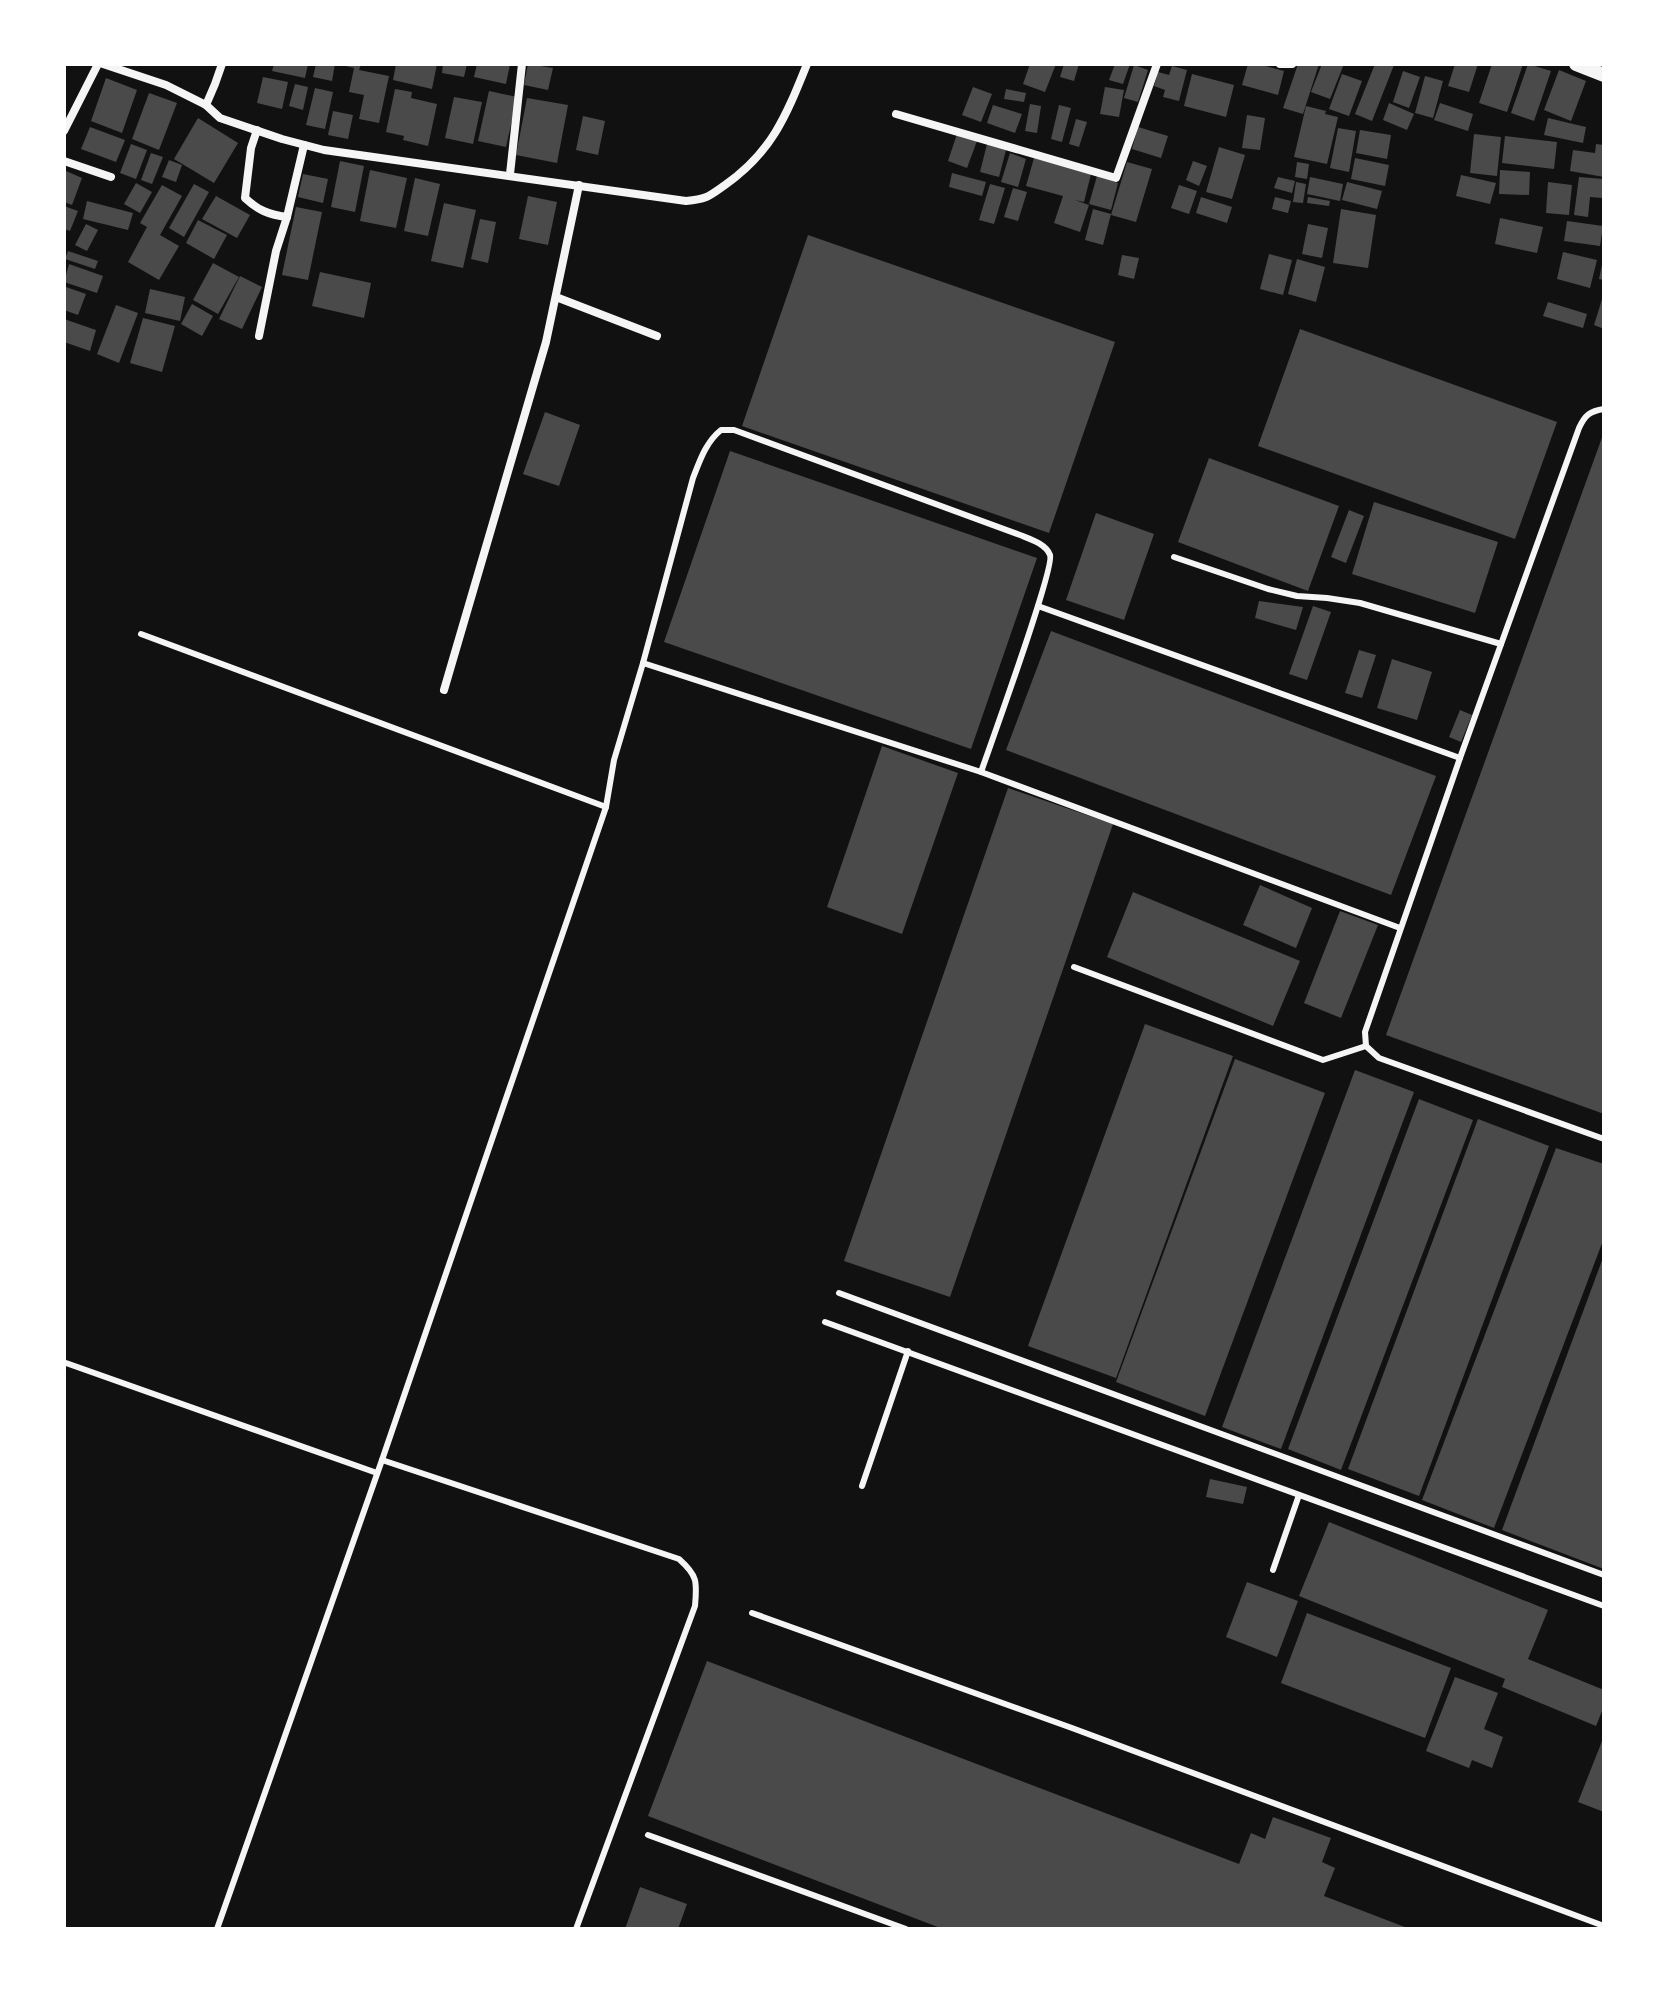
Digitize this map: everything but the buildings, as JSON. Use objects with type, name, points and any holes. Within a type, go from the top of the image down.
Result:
[{"type":"street","points":[[64,131],[100,64],[166,85],[206,105],[220,118],[324,150],[686,201],[704,199],[734,179],[765,150],[777,132],[807,64]]},
{"type":"street","points":[[206,105],[222,64]]},
{"type":"street","points":[[510,174],[522,64]]},
{"type":"street","points":[[896,114],[1116,178],[1157,64]]},
{"type":"street","points":[[1280,64],[1292,64]]},
{"type":"street","points":[[1576,64],[1604,75]]},
{"type":"street","points":[[257,130],[251,148],[245,198],[256,209],[272,216],[287,217]]},
{"type":"street","points":[[259,336],[276,251],[304,145]]},
{"type":"street","points":[[64,161],[111,177]]},
{"type":"street","points":[[444,690],[538,372],[579,185]]},
{"type":"street","points":[[556,297],[657,336]]},
{"type":"lane","points":[[1604,409],[1585,416],[1579,428],[1365,1032],[1366,1046],[1379,1058],[1604,1139]]},
{"type":"lane","points":[[217,1929],[606,807],[614,760],[693,478],[711,438],[721,430],[734,430],[1020,535],[1043,546],[1050,555],[1051,564],[1038,606],[981,772]]},
{"type":"lane","points":[[1174,557],[1268,589],[1297,596],[1360,603],[1501,644]]},
{"type":"lane","points":[[1038,606],[1460,758]]},
{"type":"lane","points":[[141,634],[606,807]]},
{"type":"lane","points":[[643,663],[981,772],[1400,928]]},
{"type":"lane","points":[[1074,967],[1323,1060],[1366,1046]]},
{"type":"lane","points":[[839,1293],[1604,1575]]},
{"type":"lane","points":[[825,1322],[1604,1606]]},
{"type":"lane","points":[[862,1486],[908,1351]]},
{"type":"lane","points":[[66,1363],[377,1473]]},
{"type":"lane","points":[[382,1460],[679,1559],[692,1571],[697,1583],[695,1606],[576,1929]]},
{"type":"lane","points":[[1273,1570],[1299,1495]]},
{"type":"lane","points":[[752,1613],[1072,1728],[1604,1926]]},
{"type":"lane","points":[[648,1835],[906,1929]]}]
